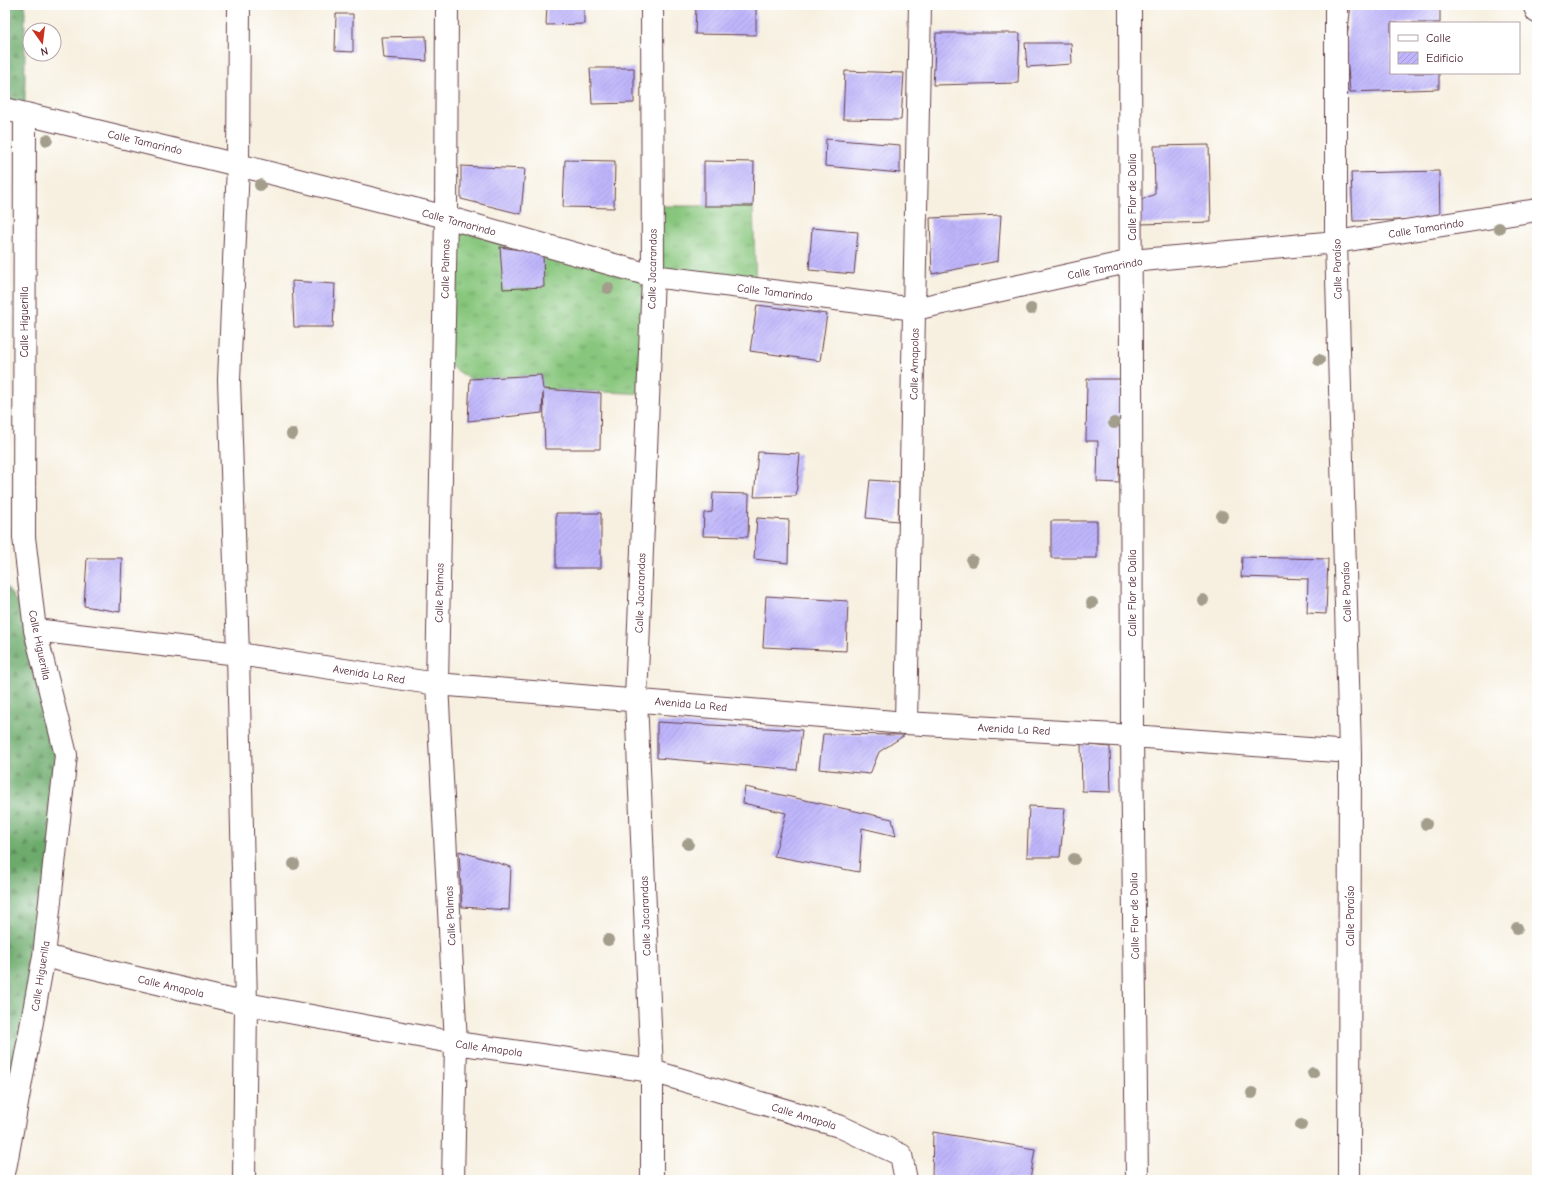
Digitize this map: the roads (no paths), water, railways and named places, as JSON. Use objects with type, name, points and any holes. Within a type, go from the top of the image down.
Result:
[{"type":"street","points":[[239,5],[238,165],[229,380],[238,654],[246,1004],[244,1180]]},
{"type":"street","name":"Calle Palmas","points":[[446,5],[446,217],[437,684],[456,1043],[453,1180]]},
{"type":"street","name":"Calle Jacarandas","points":[[652,5],[653,276],[636,699],[652,1071],[652,1180]]},
{"type":"street","name":"Calle Amapolas","points":[[906,723],[920,5]]},
{"type":"street","name":"Calle Flor de Dalia","points":[[1130,5],[1132,261],[1132,736],[1137,1180]]},
{"type":"street","name":"Calle Paraíso","points":[[1336,5],[1336,242],[1350,752],[1349,1180]]},
{"type":"street","points":[[1534,5],[1537,12]]},
{"type":"street","name":"Calle Tamarindo","points":[[15,111],[446,217],[653,276],[915,309],[1132,261],[1336,242],[1537,210]]},
{"type":"street","name":"Calle Higuerilla","points":[[5,1169],[44,956],[66,755],[35,630],[24,537],[15,111]]},
{"type":"street","name":"Avenida La Red","points":[[35,630],[238,654],[437,684],[636,699],[906,723],[1132,736],[1350,752]]},
{"type":"street","name":"Calle Amapola","points":[[44,956],[246,1004],[456,1043],[652,1071],[840,1126],[901,1155],[906,1180]]}]
